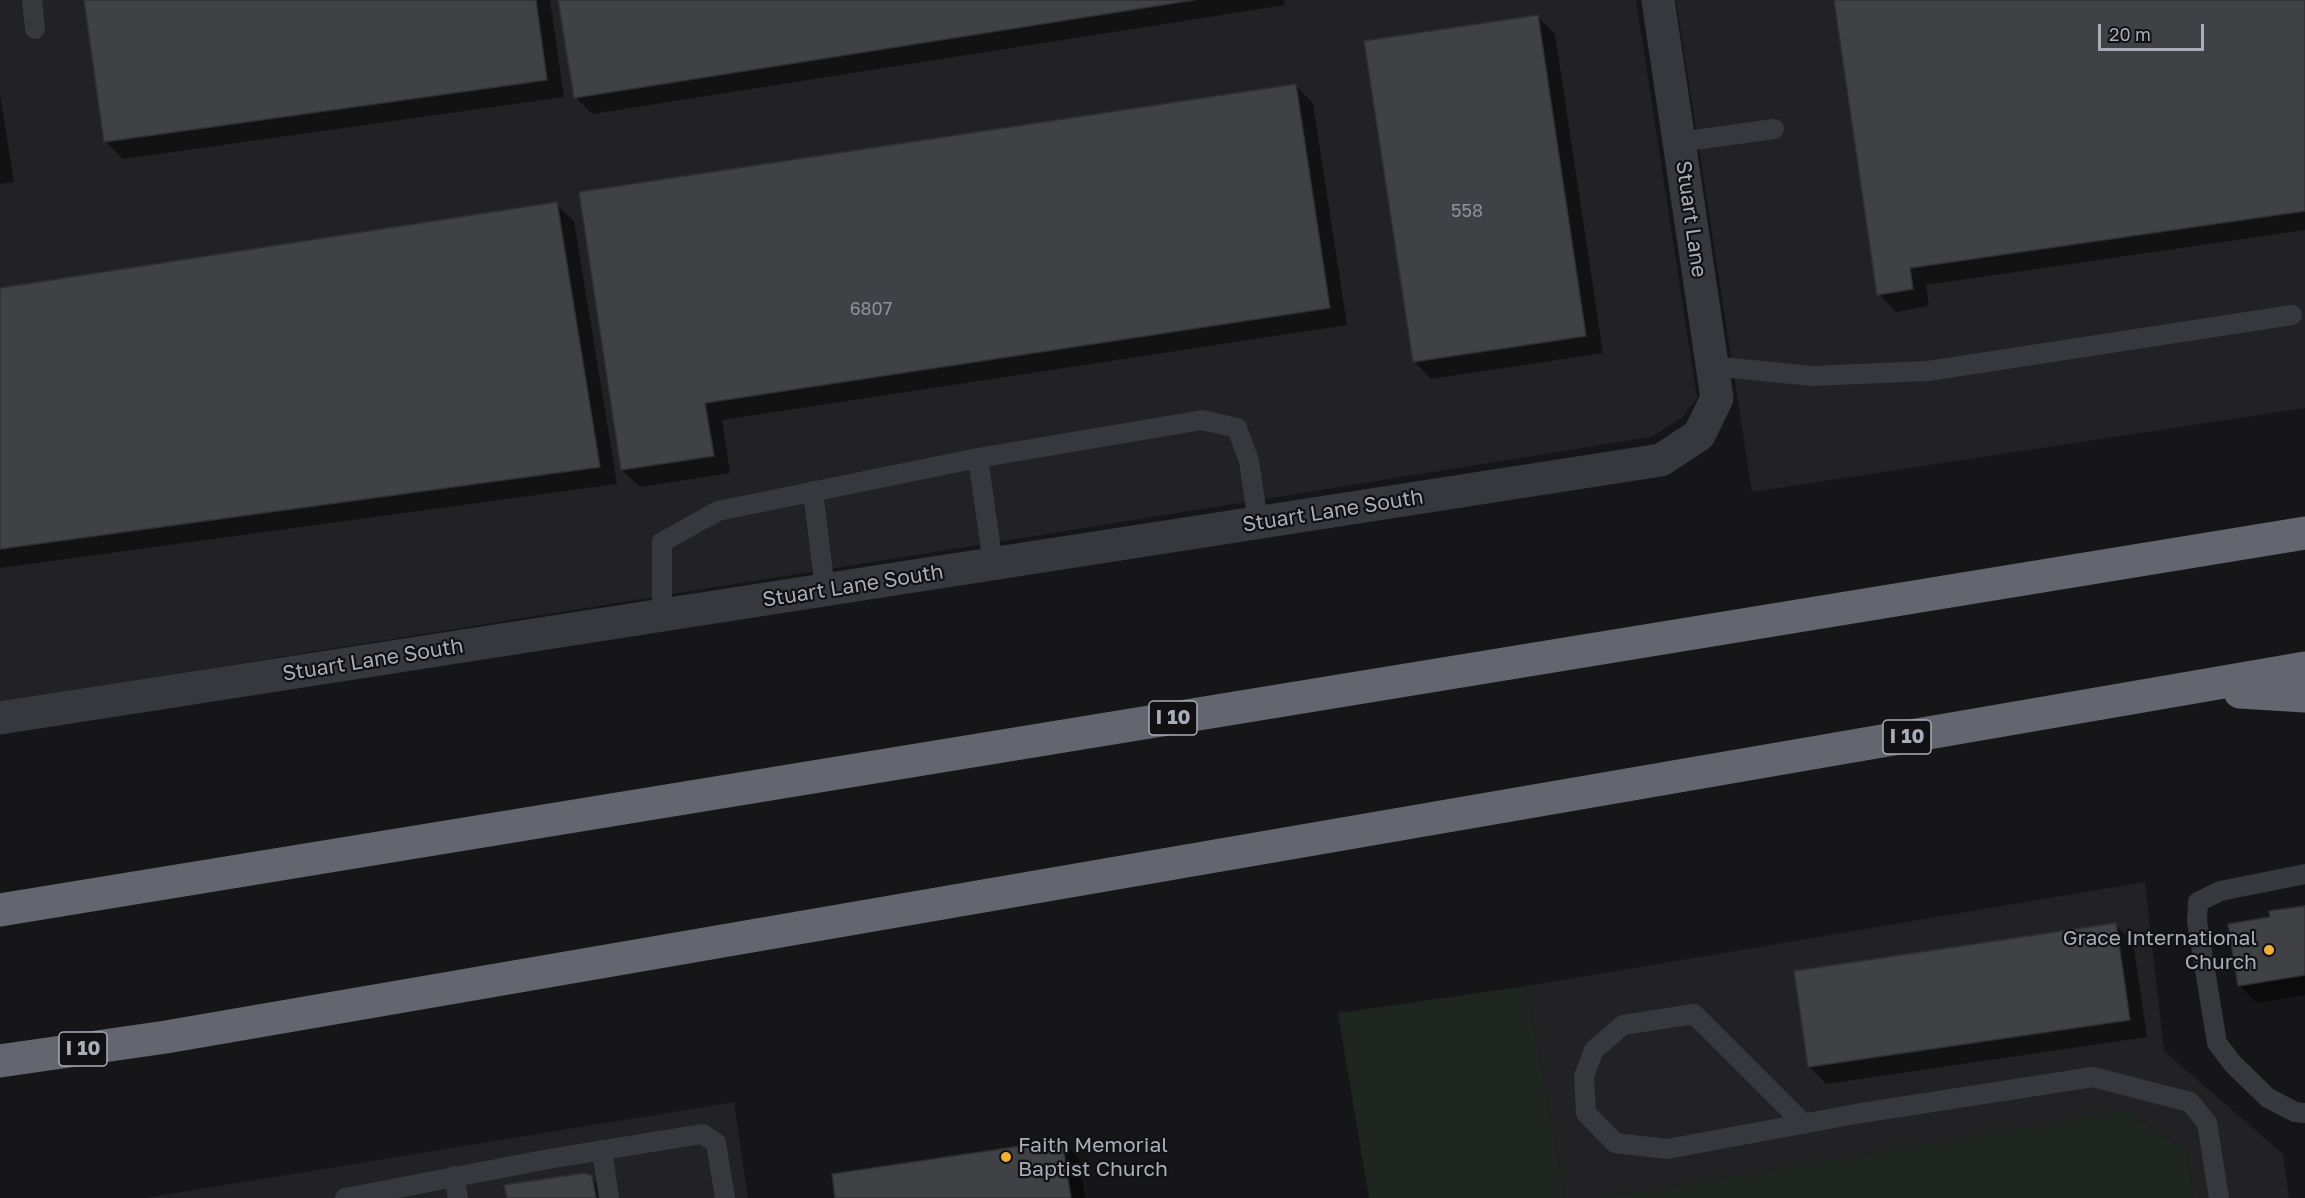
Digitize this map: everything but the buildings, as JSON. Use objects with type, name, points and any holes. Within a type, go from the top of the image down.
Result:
[{"type":"highway","name":"I 10","points":[[0,910],[2305,532]]},
{"type":"highway","name":"I 10","points":[[0,1061],[178,1035],[1629,786],[2184,687],[2305,668]]},
{"type":"highway","points":[[2184,687],[2305,696]]},
{"type":"street","name":"Stuart Lane","points":[[1658,0],[1717,398],[1699,435]]},
{"type":"street","name":"Stuart Lane South","points":[[0,718],[1661,460],[1699,435]]},
{"type":"lane","points":[[32,0],[35,29]]},
{"type":"lane","points":[[1679,142],[1774,129]]},
{"type":"lane","points":[[1712,366],[1812,376],[1928,371],[2292,315]]},
{"type":"lane","points":[[662,615],[662,542],[718,511],[978,458],[1202,420],[1237,428],[1249,461],[1258,523]]},
{"type":"lane","points":[[978,458],[993,564]]},
{"type":"lane","points":[[813,491],[825,590]]},
{"type":"lane","points":[[2305,874],[2220,891],[2198,902],[2197,921],[2217,1043],[2233,1064],[2268,1098],[2295,1112],[2305,1113]]},
{"type":"lane","points":[[1804,1124],[1694,1014],[1623,1025],[1594,1050],[1584,1076],[1586,1113],[1615,1143],[1667,1149],[1804,1124],[2093,1077],[2190,1101],[2207,1124],[2219,1198]]},
{"type":"lane","points":[[345,1198],[454,1176],[702,1134],[716,1143],[725,1198]]},
{"type":"lane","points":[[602,1150],[609,1198]]},
{"type":"lane","points":[[454,1176],[458,1198]]},
{"type":"shaded area","points":[[0,0],[1636,0],[1697,398],[1683,417],[1651,437],[0,702]]},
{"type":"shaded area","points":[[1676,0],[2305,0],[2305,408],[1752,492]]},
{"type":"shaded area","points":[[2145,882],[2164,1051],[2283,1154],[2289,1198],[2193,1198],[2187,1152],[2124,1110],[1599,1198],[1565,1198],[1526,986]]},
{"type":"shaded area","points":[[1526,986],[1565,1198],[1369,1198],[1338,1013]]},
{"type":"shaded area","points":[[734,1102],[748,1198],[145,1198]]},
{"type":"shaded area","points":[[2124,1110],[2187,1152],[2193,1198],[1599,1198]]},
{"type":"place","name":"Grace International Church","points":[[2269,950]]},
{"type":"place","name":"Faith Memorial Baptist Church","points":[[1006,1157]]}]
